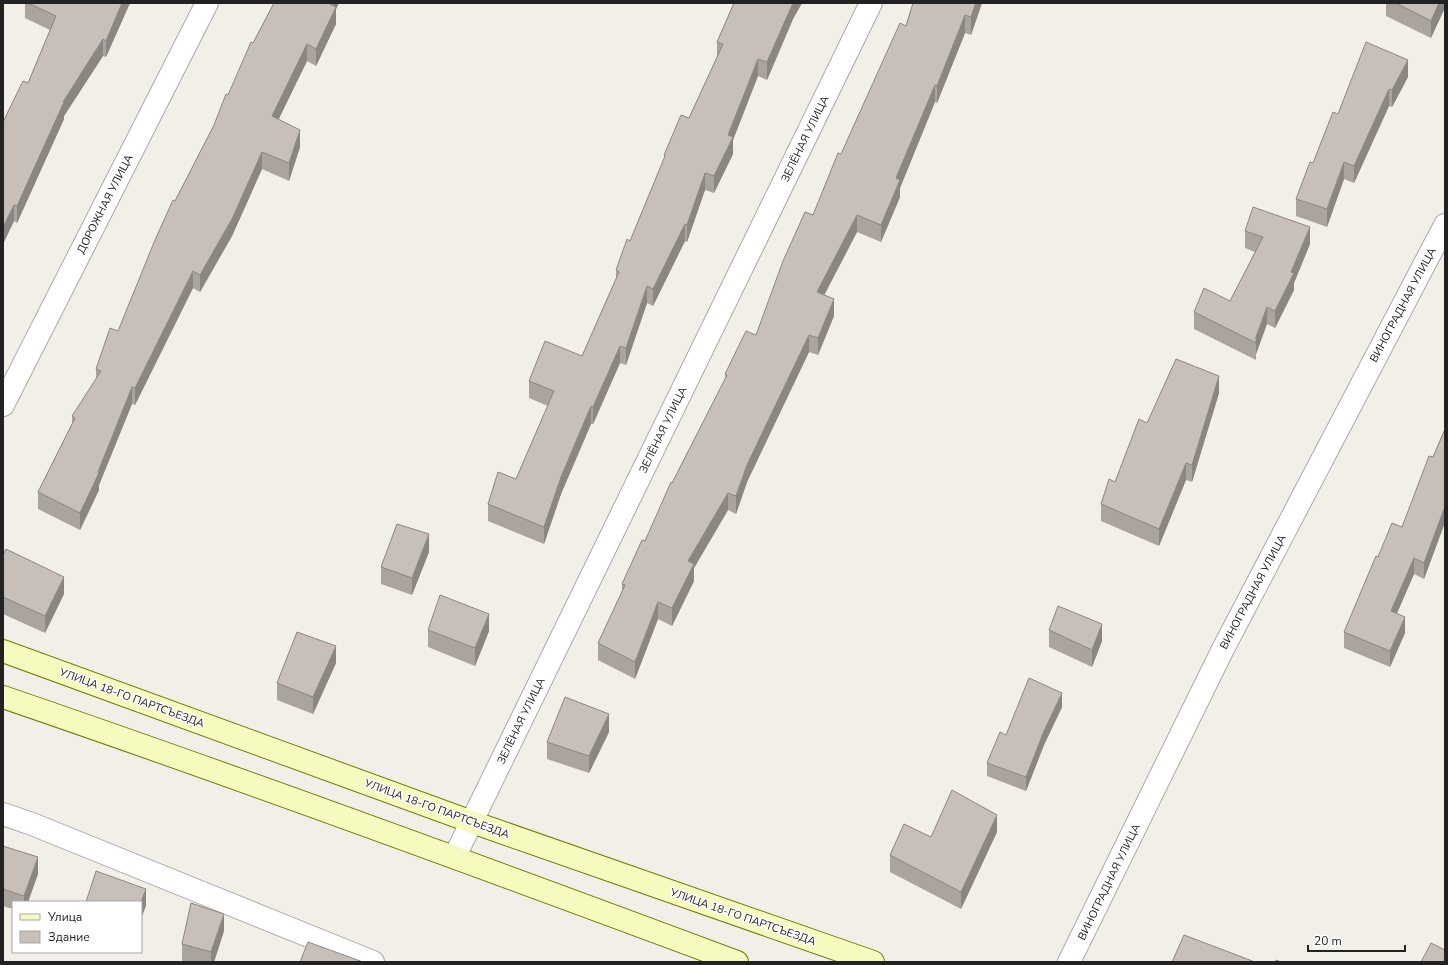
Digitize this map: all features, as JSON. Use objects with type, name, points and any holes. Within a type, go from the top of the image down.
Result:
[{"type":"main road","name":"УЛИЦА 18-ГО ПАРТСЪЕЗДА","points":[[3,651],[472,822],[873,962]]},
{"type":"main road","points":[[3,697],[108,732],[455,856],[737,962]]},
{"type":"street","name":"ДОРОЖНАЯ УЛИЦА","points":[[3,405],[207,3]]},
{"type":"street","name":"ЗЕЛЁНАЯ УЛИЦА","points":[[455,856],[871,3]]},
{"type":"street","name":"ВИНОГРАДНАЯ УЛИЦА","points":[[1069,962],[1223,649],[1445,225]]},
{"type":"street","points":[[3,814],[32,824],[373,962]]},
{"type":"building","points":[[28,3],[122,3],[106,41],[103,39],[63,102],[17,206],[14,205],[3,227],[3,122],[23,81],[28,83],[56,16]]},
{"type":"building","points":[[274,3],[330,3],[336,7],[316,49],[307,44],[272,116],[300,130],[289,163],[262,152],[232,219],[200,275],[193,271],[135,388],[132,387],[98,472],[99,473],[80,513],[38,492],[75,418],[72,416],[101,371],[96,369],[110,328],[118,331],[173,200],[175,201],[214,125],[226,94],[228,95],[251,42],[253,43]]},
{"type":"building","points":[[734,3],[793,3],[767,62],[758,59],[728,135],[733,137],[714,176],[705,173],[687,225],[685,224],[653,289],[647,286],[626,348],[620,346],[593,407],[591,406],[561,477],[544,527],[488,504],[498,472],[516,479],[554,391],[529,381],[545,341],[582,356],[619,272],[616,270],[627,239],[630,241],[681,115],[689,118],[723,44],[717,42]]},
{"type":"building","points":[[913,3],[976,3],[971,17],[965,15],[937,86],[935,85],[896,178],[900,180],[881,225],[857,215],[817,292],[834,299],[818,338],[809,335],[747,465],[736,496],[728,493],[688,561],[694,564],[672,608],[658,602],[635,662],[598,643],[625,585],[622,584],[642,540],[645,541],[671,482],[672,483],[727,375],[725,374],[746,331],[756,335],[783,261],[805,212],[813,215],[838,153],[841,154],[900,23],[906,26]]},
{"type":"building","points":[[1396,3],[1439,3],[1431,21]]},
{"type":"building","points":[[1366,42],[1408,60],[1392,90],[1389,89],[1354,166],[1344,162],[1327,209],[1296,199],[1310,162],[1313,163],[1333,112],[1338,114]]},
{"type":"building","points":[[1253,207],[1310,227],[1291,272],[1294,273],[1275,311],[1267,307],[1256,337],[1256,343],[1194,312],[1204,288],[1230,301],[1263,237],[1245,231]]},
{"type":"building","points":[[1176,359],[1219,376],[1192,465],[1186,463],[1159,529],[1101,504],[1109,479],[1115,482],[1139,419],[1147,423]]},
{"type":"building","points":[[1445,429],[1445,509],[1424,563],[1414,558],[1391,611],[1405,617],[1390,651],[1344,632],[1376,556],[1378,557],[1392,523],[1402,527],[1429,456],[1433,457]]},
{"type":"building","points":[[397,524],[429,534],[412,578],[381,567]]},
{"type":"building","points":[[6,549],[64,577],[45,616],[3,597],[3,555]]},
{"type":"building","points":[[440,595],[489,614],[475,648],[428,630]]},
{"type":"building","points":[[1058,606],[1102,624],[1092,650],[1049,630]]},
{"type":"building","points":[[297,632],[336,646],[313,697],[277,683]]},
{"type":"building","points":[[1029,678],[1062,693],[1044,731],[1026,777],[987,763],[1000,732],[1006,735]]},
{"type":"building","points":[[565,697],[609,714],[589,756],[547,742]]},
{"type":"building","points":[[952,790],[997,815],[961,892],[890,855],[904,824],[931,837]]},
{"type":"building","points":[[3,846],[38,857],[24,896],[3,889]]},
{"type":"building","points":[[96,871],[146,889],[141,901],[86,901]]},
{"type":"building","points":[[191,903],[224,914],[211,952],[182,944]]},
{"type":"building","points":[[1184,935],[1255,962],[1172,962]]},
{"type":"building","points":[[308,942],[363,962],[300,962]]},
{"type":"building","points":[[1431,943],[1445,950],[1445,962],[1421,962]]}]
